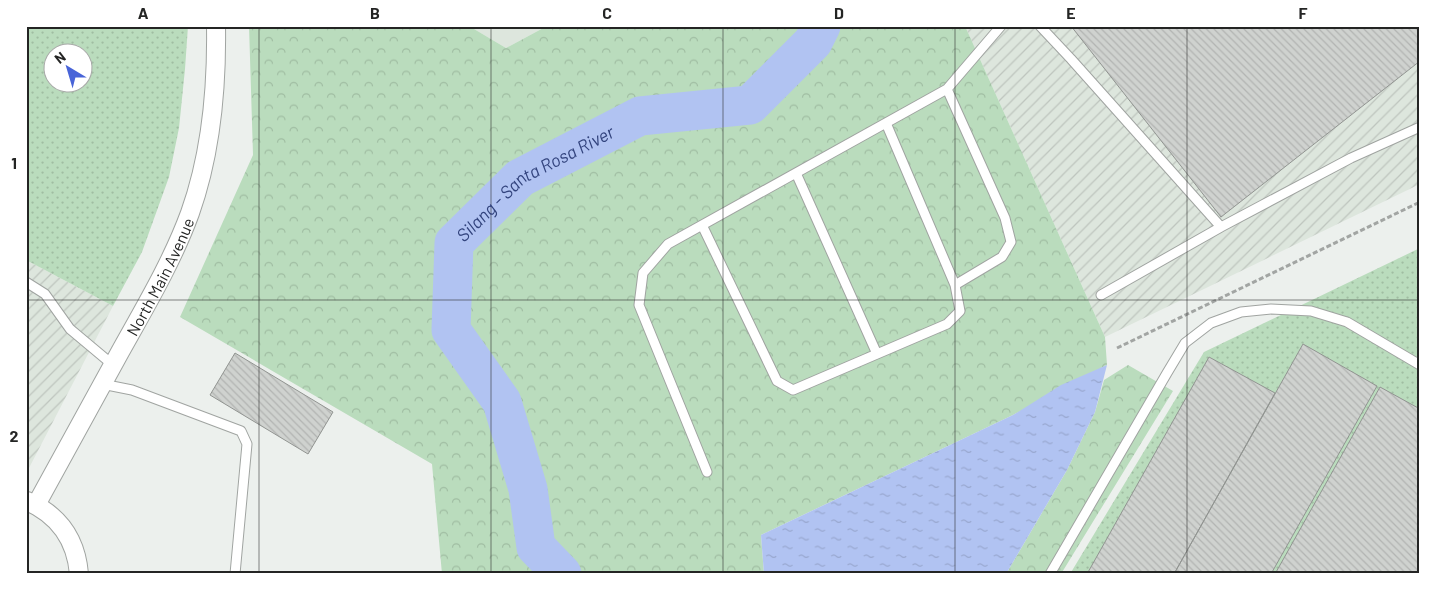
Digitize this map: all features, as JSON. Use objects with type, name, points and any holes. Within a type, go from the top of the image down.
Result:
[{"type":"street","name":"North Main Avenue","points":[[31,503],[102,384],[162,277],[190,213],[199,183],[210,129],[216,67],[216,26]]},
{"type":"street","points":[[31,503],[52,516],[64,529],[75,551],[79,574]]},
{"type":"lane","points":[[707,472],[639,305],[643,273],[668,244],[947,89],[1001,26]]},
{"type":"lane","points":[[1040,26],[1071,58],[1221,226]]},
{"type":"lane","points":[[947,89],[1006,218],[1011,242],[1002,257],[955,285]]},
{"type":"lane","points":[[702,225],[777,381],[793,390],[947,324],[960,311],[955,285],[886,123]]},
{"type":"lane","points":[[1101,295],[1221,226],[1352,158],[1420,127]]},
{"type":"lane","points":[[796,173],[877,354]]},
{"type":"lane","points":[[26,282],[45,294],[70,329],[113,365]]},
{"type":"lane","points":[[1050,574],[1185,343],[1211,323],[1241,312],[1271,309],[1311,312],[1347,322],[1420,365]]},
{"type":"lane","points":[[102,384],[132,390],[241,431],[247,444],[235,574]]},
{"type":"path","points":[[1116,348],[1420,202]]},
{"type":"shaded area","points":[[469,26],[547,26],[506,48]]},
{"type":"shaded area","points":[[965,26],[1420,26],[1420,184],[1105,337]]},
{"type":"shaded area","points":[[26,260],[113,306],[29,468],[26,469]]},
{"type":"green space","points":[[26,26],[188,26],[179,128],[169,177],[142,252],[113,306],[26,260]]},
{"type":"green space","points":[[249,26],[469,26],[506,48],[547,26],[965,26],[1105,337],[1107,365],[1013,415],[761,535],[764,574],[442,574],[432,464],[180,317],[253,155]]},
{"type":"green space","points":[[1420,248],[1420,574],[1070,574],[1204,352]]},
{"type":"green space","points":[[1128,365],[1173,391],[1061,574],[1006,574],[1067,470],[1095,412],[1104,380]]},
{"type":"water","points":[[1107,365],[1095,412],[1067,470],[1006,574],[764,574],[761,535],[1013,415],[1061,385]]},
{"type":"building","points":[[1071,26],[1420,26],[1420,61],[1221,217]]},
{"type":"building","points":[[1303,344],[1377,386],[1271,574],[1174,574]]},
{"type":"building","points":[[235,353],[333,412],[308,454],[210,395]]},
{"type":"building","points":[[1209,357],[1275,393],[1174,574],[1087,574]]},
{"type":"building","points":[[1380,387],[1420,409],[1420,574],[1275,574]]},
{"type":"waterway","name":"Silang - Santa Rosa River","points":[[562,574],[536,547],[528,489],[502,402],[451,330],[454,243],[520,178],[640,116],[750,105],[813,42],[821,26]]}]
